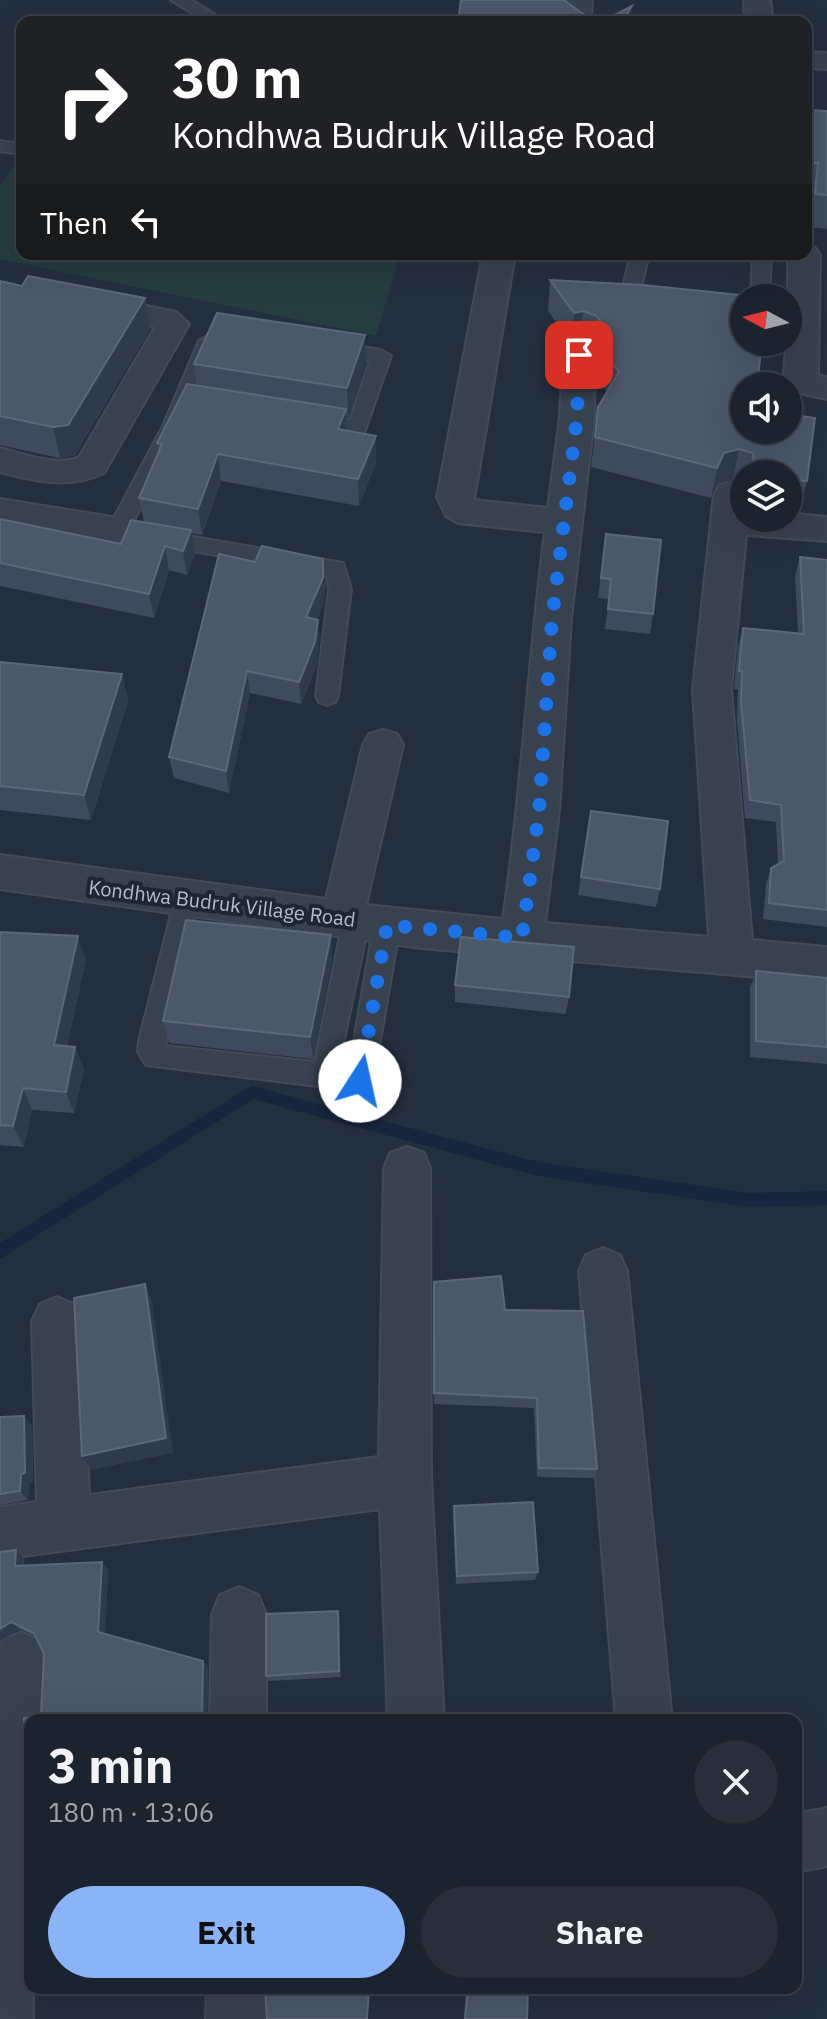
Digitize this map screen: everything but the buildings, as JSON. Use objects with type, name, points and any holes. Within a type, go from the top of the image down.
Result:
[{"type":"street","points":[[498,260],[455,497],[459,507],[471,514],[562,521]]},
{"type":"street","points":[[816,266],[801,377],[802,383],[808,386],[827,388]]},
{"type":"street","points":[[0,460],[66,472],[81,472],[92,465],[173,324],[165,319],[64,300]]},
{"type":"street","points":[[522,938],[539,811],[562,521],[577,417],[579,355]]},
{"type":"street","points":[[732,956],[712,689],[730,507],[827,529]]},
{"type":"street","points":[[0,511],[118,531]]},
{"type":"street","points":[[362,922],[383,745]]},
{"type":"street","name":"Kondhwa Budruk Village Road","points":[[0,872],[362,922],[827,965]]},
{"type":"street","points":[[407,1168],[405,1480],[416,1714]]},
{"type":"street","points":[[603,1271],[643,1714]]},
{"type":"street","points":[[57,1321],[64,1524]]},
{"type":"street","points":[[0,1533],[405,1480]]},
{"type":"street","points":[[238,1714],[239,1614]]},
{"type":"street","points":[[2,2019],[21,1660]]},
{"type":"street","points":[[802,1842],[827,1837]]},
{"type":"street","points":[[237,1994],[237,2019]]},
{"type":"lane","points":[[179,0],[208,16]]},
{"type":"lane","points":[[639,260],[630,295],[634,304],[662,312]]},
{"type":"lane","points":[[761,284],[762,260]]},
{"type":"lane","points":[[228,334],[213,332],[173,426],[118,531],[335,568],[340,589],[327,696]]},
{"type":"lane","points":[[299,418],[357,428],[381,356],[320,347]]},
{"type":"lane","points":[[182,400],[211,404]]},
{"type":"lane","points":[[187,899],[152,1041],[151,1052],[155,1057],[318,1074],[327,1069],[362,922]]},
{"type":"lane","points":[[360,1081],[362,922]]},
{"type":"green space","points":[[16,163],[16,260],[398,260],[376,336],[0,259],[0,186]]},
{"type":"waterway","points":[[0,1252],[251,1092],[538,1169],[749,1200],[827,1198]]},
{"type":"route","points":[[360,1081],[387,925],[522,938],[539,811],[552,619],[577,417],[579,355]]}]
